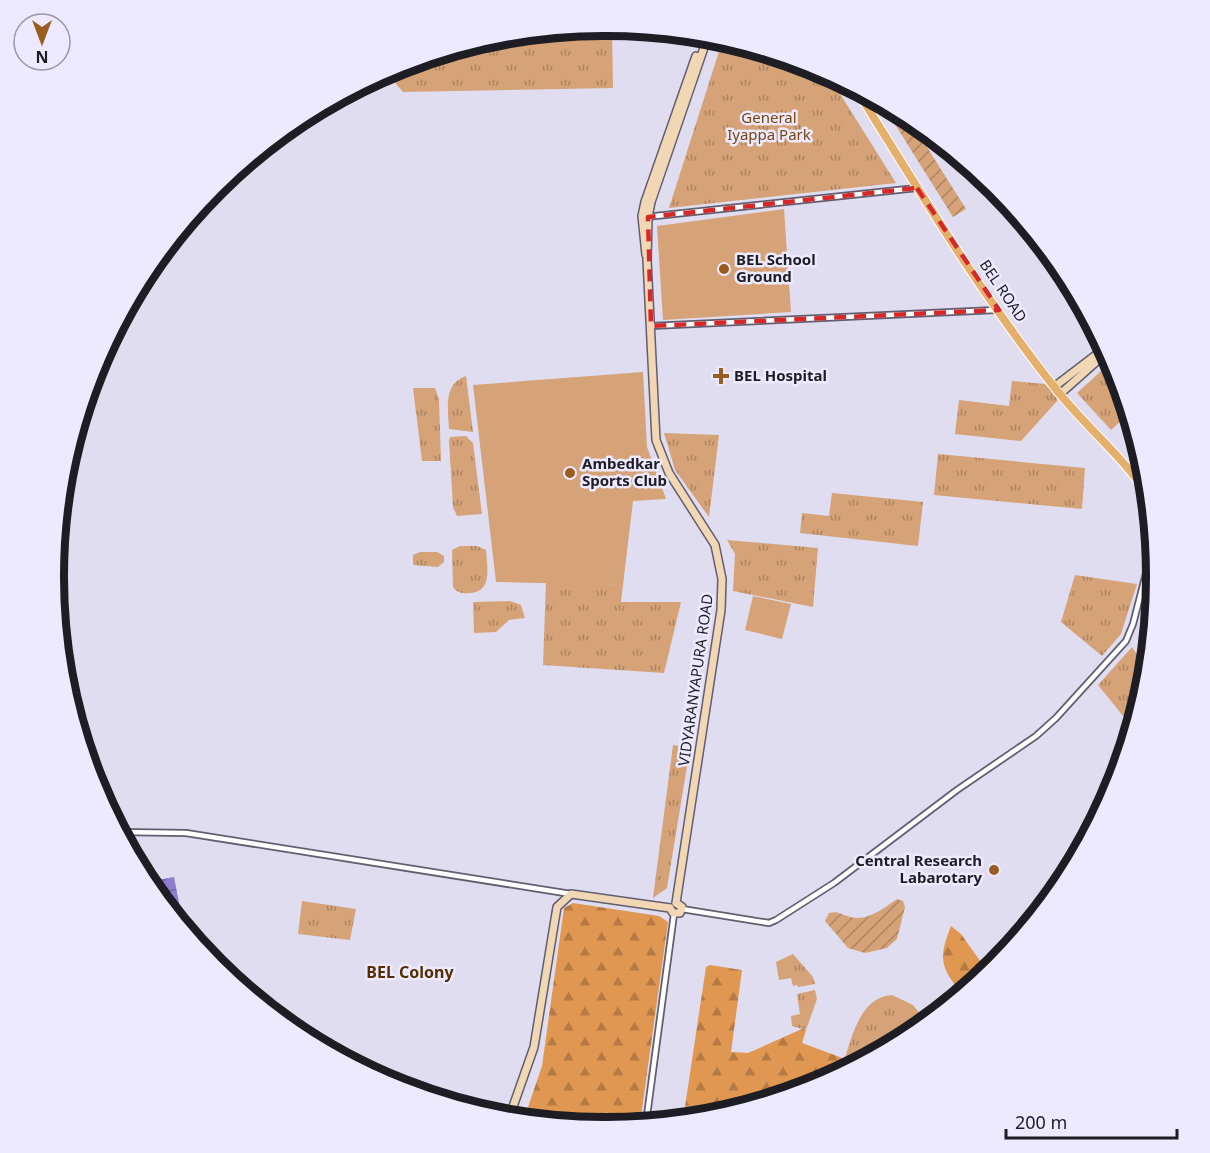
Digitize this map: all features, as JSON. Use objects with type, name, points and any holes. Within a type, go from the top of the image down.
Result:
[{"type":"main road","name":"VIDYARANYAPURA ROAD","points":[[674,908],[721,610],[722,579],[715,545],[669,473],[656,440],[645,217],[700,45]]},
{"type":"main road","name":"VIDYARANYAPURA ROAD","points":[[645,217],[705,45]]},
{"type":"main road","name":"BEL ROAD","points":[[864,102],[917,188],[1054,387],[1136,477]]},
{"type":"main road","points":[[1054,387],[1098,357]]},
{"type":"main road","points":[[1060,394],[1099,358]]},
{"type":"main road","points":[[512,1109],[534,1047],[556,907],[571,894],[682,909]]},
{"type":"street","points":[[645,217],[917,188]]},
{"type":"street","points":[[651,326],[999,310]]},
{"type":"street","points":[[682,909],[769,923],[817,896],[1056,718],[1126,641],[1134,624],[1146,575]]},
{"type":"street","points":[[129,832],[186,833],[571,894]]},
{"type":"street","points":[[646,1115],[674,908]]},
{"type":"highlighted area","points":[[917,188],[999,310],[651,326],[648,217]]},
{"type":"green space","points":[[612,36],[613,88],[403,92],[392,80],[465,54],[534,41]]},
{"type":"green space","name":"General Iyappa Park","points":[[720,48],[779,65],[837,89],[896,183],[669,208]]},
{"type":"green space","points":[[891,118],[922,139],[966,209],[953,217]]},
{"type":"green space","name":"BEL School Ground","points":[[784,209],[791,312],[663,320],[657,226]]},
{"type":"green space","points":[[1103,369],[1122,420],[1111,430],[1077,393]]},
{"type":"green space","name":"Ambedkar Sports Club","points":[[643,372],[647,447],[666,499],[633,501],[623,585],[496,582],[473,385]]},
{"type":"green space","points":[[466,376],[473,432],[449,429],[448,398],[450,391],[459,380]]},
{"type":"green space","points":[[1012,381],[1045,384],[1058,400],[1021,441],[955,434],[959,400],[1009,406]]},
{"type":"green space","points":[[413,388],[435,388],[439,399],[441,461],[422,461]]},
{"type":"green space","points":[[664,433],[719,435],[709,517],[675,470]]},
{"type":"green space","points":[[466,436],[473,443],[482,514],[457,516],[453,507],[449,440],[450,437]]},
{"type":"green space","points":[[938,454],[1085,468],[1082,509],[934,495]]},
{"type":"green space","points":[[832,493],[923,502],[918,546],[800,533],[802,513],[829,516]]},
{"type":"green space","points":[[727,540],[818,548],[813,607],[733,591],[735,554]]},
{"type":"green space","points":[[460,546],[477,546],[486,550],[487,577],[482,588],[477,592],[463,593],[456,591],[453,587],[452,550]]},
{"type":"green space","points":[[420,552],[437,552],[444,556],[444,562],[438,567],[413,565],[413,555]]},
{"type":"green space","points":[[1075,575],[1137,584],[1121,634],[1102,656],[1061,622]]},
{"type":"green space","points":[[546,581],[623,585],[621,602],[681,602],[664,673],[543,665]]},
{"type":"green space","points":[[753,596],[791,604],[782,639],[745,630]]},
{"type":"green space","points":[[510,601],[521,605],[525,618],[509,620],[496,632],[474,633],[473,602]]},
{"type":"green space","points":[[1144,611],[1142,636],[1139,632]]},
{"type":"green space","points":[[1132,647],[1139,658],[1126,720],[1098,685]]},
{"type":"green space","points":[[673,745],[690,748],[667,888],[653,898]]},
{"type":"green space","points":[[897,899],[903,901],[905,907],[897,939],[887,948],[865,953],[848,948],[825,921],[832,912],[854,918],[868,916]]},
{"type":"green space","points":[[302,901],[356,909],[350,940],[298,934]]},
{"type":"green space","points":[[573,903],[659,916],[668,922],[641,1116],[570,1116],[527,1111],[542,1066],[564,908]]},
{"type":"green space","points":[[951,926],[961,934],[982,964],[956,987],[945,969],[944,946]]},
{"type":"green space","points":[[793,954],[813,977],[815,984],[798,987],[793,986],[791,978],[779,980],[776,962]]},
{"type":"green space","points":[[710,965],[742,970],[731,1052],[748,1053],[802,1029],[806,1030],[802,1043],[845,1059],[844,1061],[812,1076],[745,1099],[684,1111],[706,967]]},
{"type":"green space","points":[[815,990],[817,999],[806,1030],[792,1026],[791,1016],[800,1014],[797,994]]},
{"type":"green space","points":[[892,995],[913,1005],[921,1015],[875,1045],[844,1061],[859,1020],[865,1010],[881,997]]},
{"type":"water","points":[[174,877],[181,912],[176,906],[158,880]]},
{"type":"place","name":"BEL School Ground","points":[[724,269]]},
{"type":"place","name":"BEL Hospital","points":[[721,376]]},
{"type":"place","name":"Ambedkar Sports Club","points":[[570,473]]},
{"type":"place","name":"Central Research Labarotary","points":[[994,870]]},
{"type":"district","name":"BEL Colony","points":[[410,972]]}]
